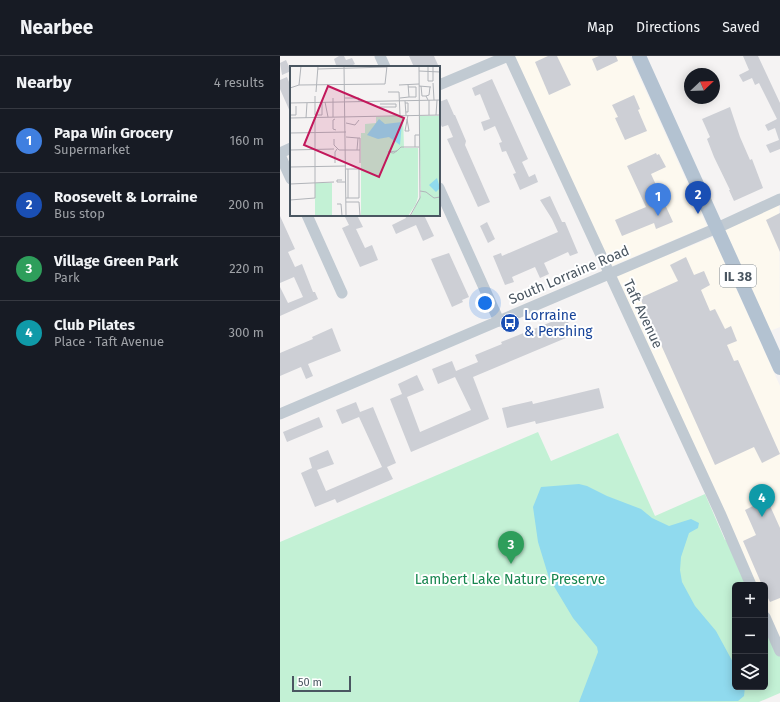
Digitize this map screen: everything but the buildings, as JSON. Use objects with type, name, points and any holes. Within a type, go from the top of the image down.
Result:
[{"type":"main road","name":"IL 38","points":[[639,56],[780,368]]},
{"type":"street","points":[[380,56],[385,66]]},
{"type":"street","points":[[440,85],[508,56]]},
{"type":"street","name":"Taft Avenue","points":[[508,56],[750,582]]},
{"type":"street","points":[[290,149],[280,154],[290,177]]},
{"type":"street","points":[[440,190],[499,321]]},
{"type":"street","name":"South Lorraine Road","points":[[280,414],[609,275],[780,199]]},
{"type":"street","points":[[307,216],[342,293]]},
{"type":"street","points":[[765,618],[780,651]]},
{"type":"shaded area","points":[[515,56],[630,56],[707,226],[609,267]]},
{"type":"shaded area","points":[[779,204],[780,327],[770,331],[725,230]]},
{"type":"shaded area","points":[[713,237],[780,386],[780,641],[768,614],[768,582],[754,582],[613,277]]},
{"type":"green space","name":"Lambert Lake Nature Preserve","points":[[538,432],[551,461],[618,433],[655,516],[705,494],[725,540],[729,538],[750,582],[732,582],[732,690],[768,690],[768,624],[780,650],[780,693],[759,702],[280,702],[280,542]]},
{"type":"water","points":[[579,484],[641,509],[652,518],[669,526],[691,519],[699,523],[698,528],[689,533],[681,557],[680,570],[682,582],[695,606],[716,631],[732,660],[732,690],[745,690],[744,696],[738,701],[579,702],[598,652],[597,647],[573,618],[549,578],[538,542],[533,507],[541,487]]},
{"type":"place","name":"Roosevelt & Lorraine","points":[[698,214]]},
{"type":"place","name":"Papa Win Grocery","points":[[658,216]]},
{"type":"place","name":"Lorraine & Pershing","points":[[510,323]]},
{"type":"place","name":"Club Pilates","points":[[762,517]]},
{"type":"place","name":"Village Green Park","points":[[511,564]]}]
